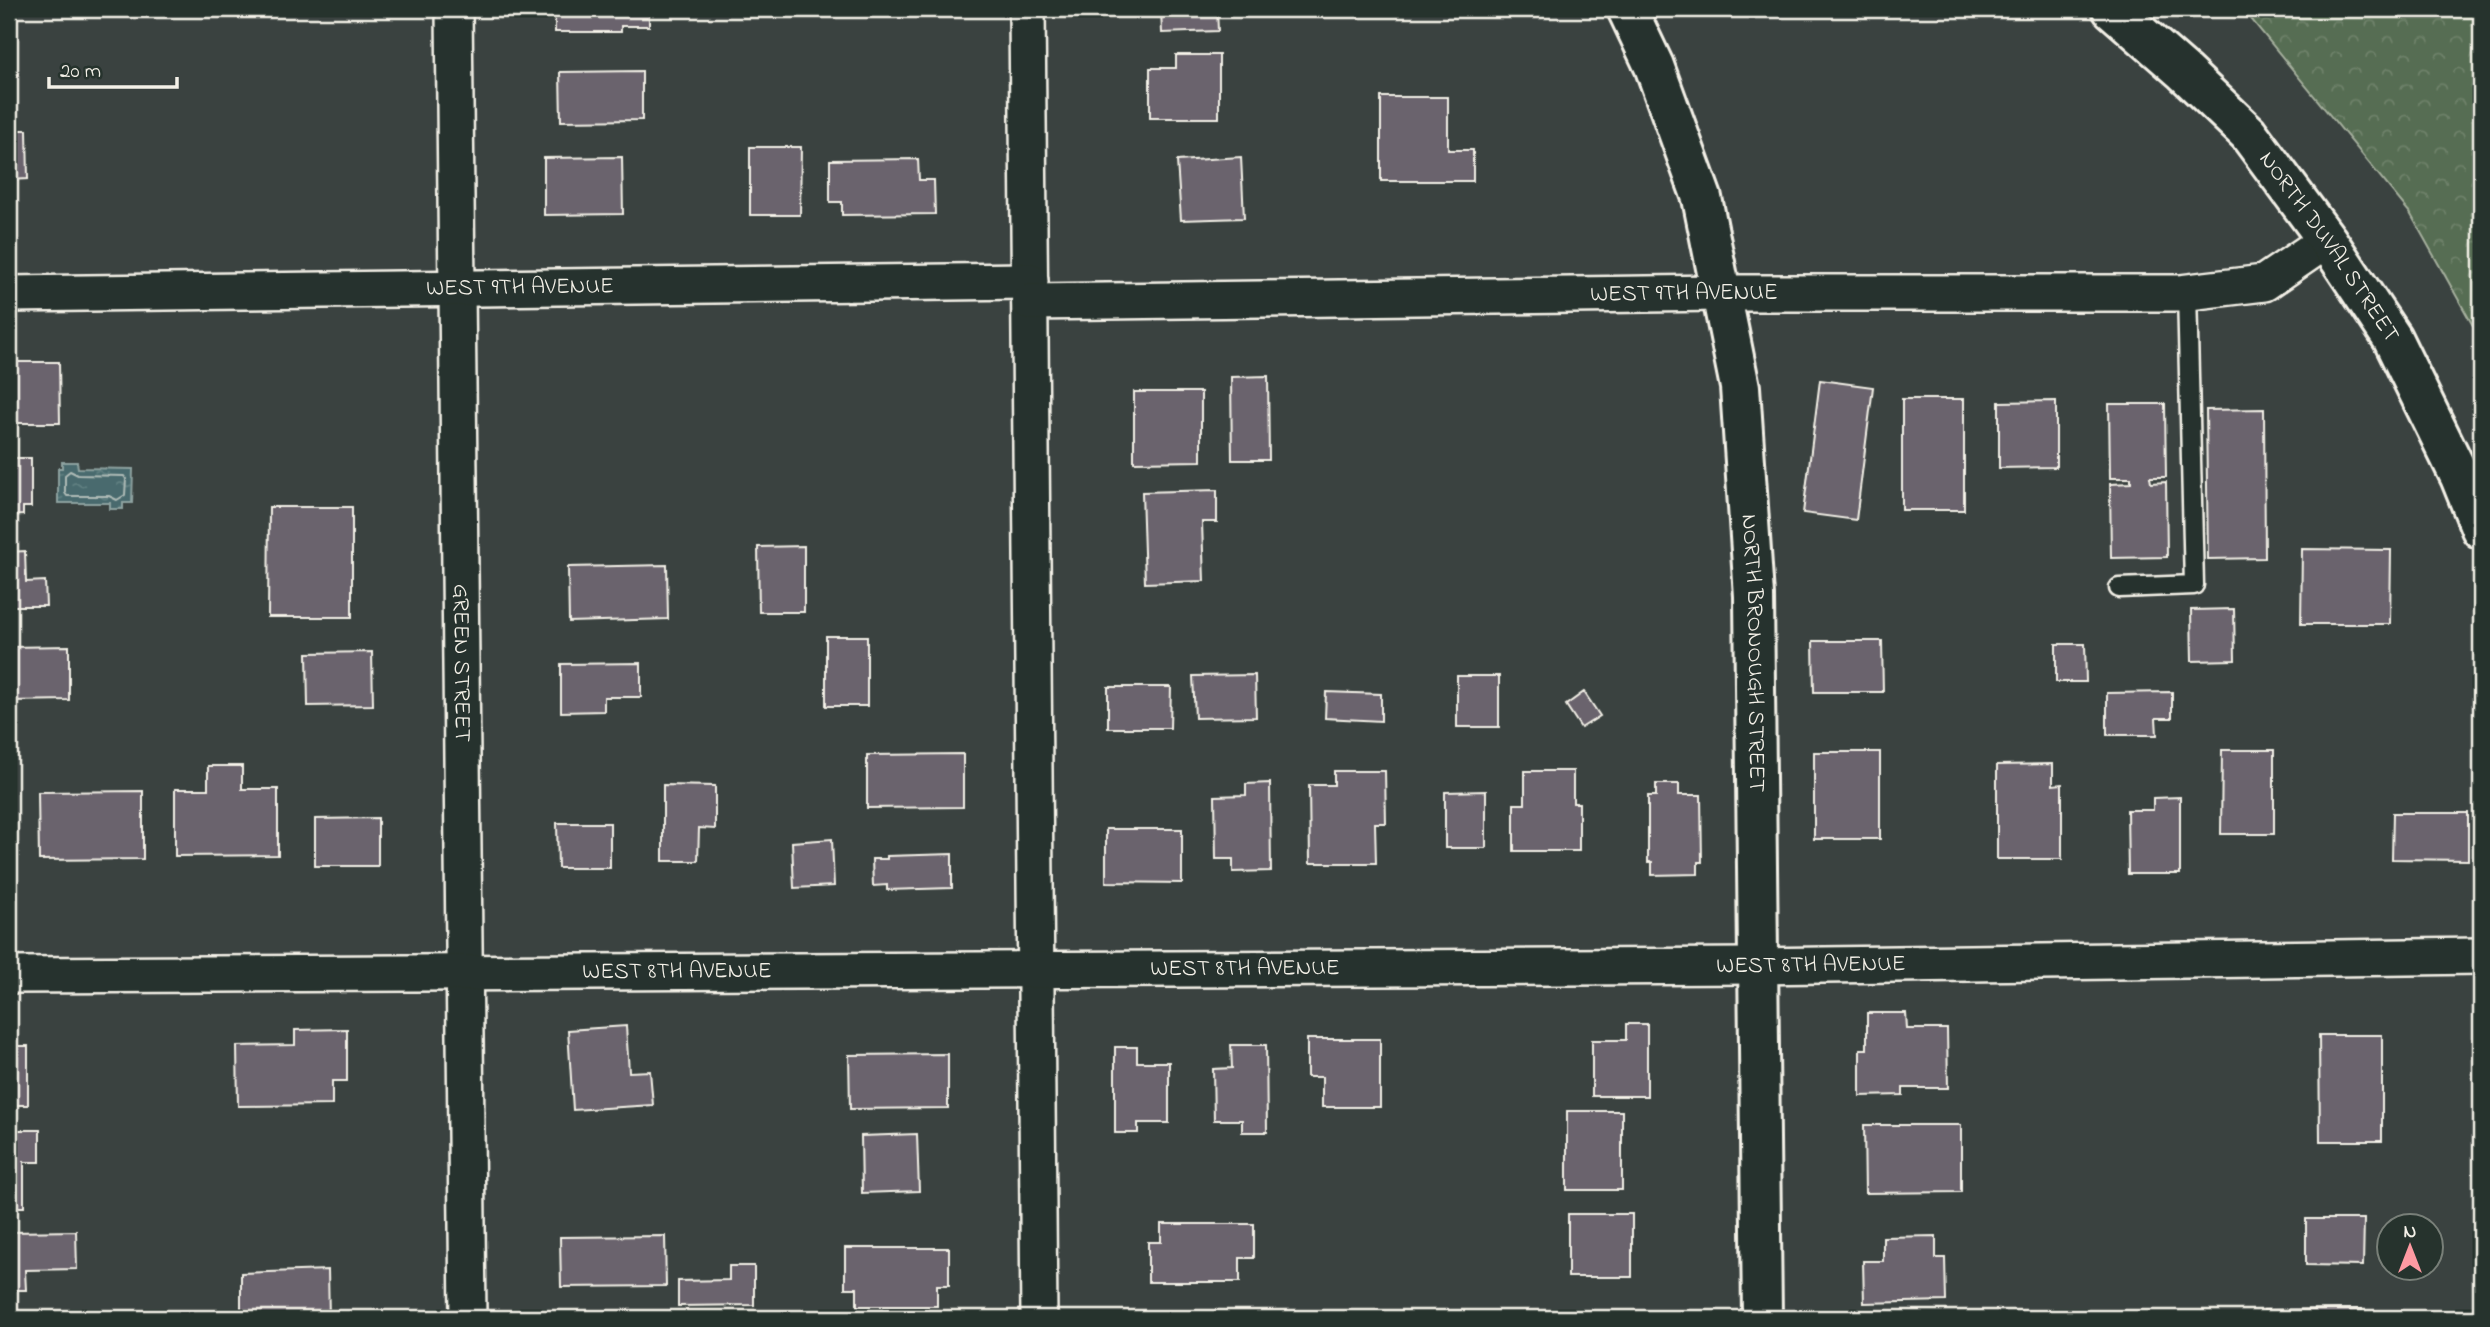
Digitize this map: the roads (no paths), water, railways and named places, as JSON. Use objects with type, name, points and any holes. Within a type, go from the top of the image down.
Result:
[{"type":"main road","name":"NORTH BRONOUGH STREET","points":[[1627,9],[1654,66],[1702,198],[1740,387],[1754,596],[1762,1318]]},
{"type":"main road","name":"NORTH DUVAL STREET","points":[[2112,9],[2248,133],[2327,240],[2392,338],[2460,477],[2481,529]]},
{"type":"street","name":"GREEN STREET","points":[[454,9],[468,1318]]},
{"type":"street","points":[[1027,9],[1039,1318]]},
{"type":"street","name":"WEST 9TH AVENUE","points":[[9,294],[457,288],[1721,293],[2188,291],[2264,283],[2327,240]]},
{"type":"street","name":"WEST 8TH AVENUE","points":[[9,975],[1758,966],[2481,956]]},
{"type":"lane","points":[[2119,588],[2194,585],[2188,291]]},
{"type":"water","points":[[62,462],[77,462],[78,468],[133,469],[132,503],[123,503],[123,509],[110,509],[110,503],[58,503],[58,468],[62,468]]}]
